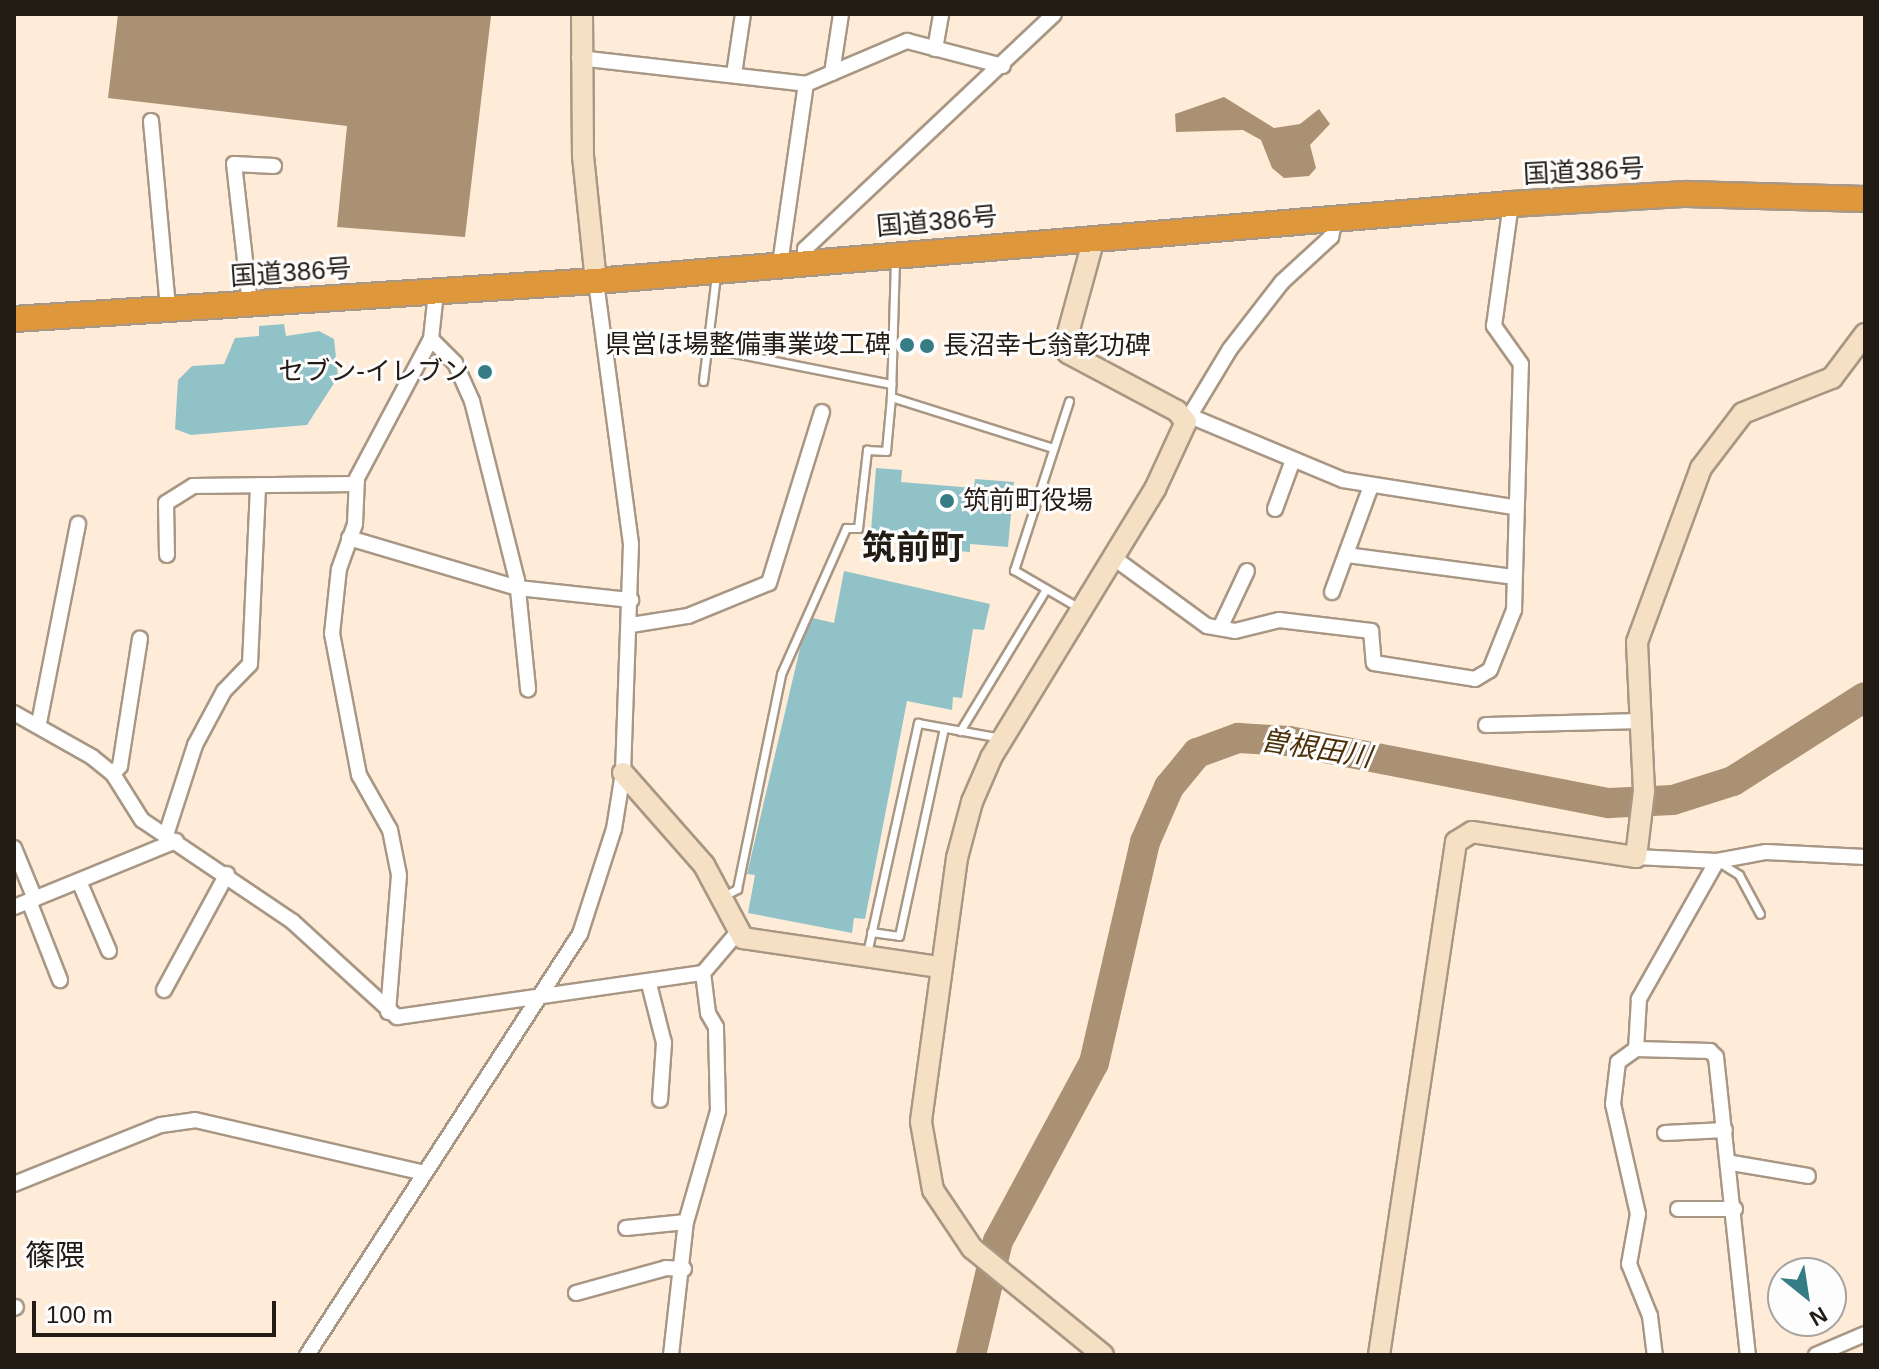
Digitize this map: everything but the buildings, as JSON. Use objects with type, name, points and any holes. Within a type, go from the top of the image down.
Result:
[{"type":"highway","name":"国道386号","points":[[14,319],[596,281],[805,261],[1511,204],[1687,194],[1865,199]]},
{"type":"street","points":[[307,1355],[543,995],[594,902],[623,773],[631,625],[631,544],[596,281],[579,58],[582,14]]},
{"type":"street","points":[[734,74],[743,14]]},
{"type":"street","points":[[832,73],[841,14]]},
{"type":"street","points":[[935,49],[941,14]]},
{"type":"street","points":[[805,261],[805,249],[1003,66],[1042,20],[1054,14]]},
{"type":"street","points":[[579,58],[806,84],[907,41],[1003,66]]},
{"type":"street","points":[[780,264],[806,84]]},
{"type":"street","points":[[151,121],[168,309]]},
{"type":"street","points":[[250,304],[234,164],[274,166]]},
{"type":"street","points":[[1114,558],[1186,617],[1220,628],[1279,620],[1371,631],[1374,663],[1475,679],[1490,670],[1514,610],[1514,507],[1521,364],[1494,326],[1511,204]]},
{"type":"street","points":[[1103,1355],[1018,1291],[972,1248],[933,1190],[921,1144],[940,967],[972,802],[1003,739],[1114,558],[1188,419],[1230,349],[1282,282],[1331,237],[1335,219]]},
{"type":"street","points":[[1094,238],[1065,344],[1068,353],[1188,419],[1293,460],[1371,486],[1514,507]]},
{"type":"street","points":[[388,1012],[399,875],[390,830],[359,775],[332,634],[355,484],[431,339],[436,292]]},
{"type":"street","points":[[1638,848],[1644,791],[1637,642],[1685,506],[1717,439],[1743,413],[1832,378],[1865,334]]},
{"type":"street","points":[[431,339],[455,363],[472,401],[518,588],[528,689]]},
{"type":"street","points":[[631,625],[688,616],[769,583],[822,412]]},
{"type":"street","points":[[1275,509],[1293,460]]},
{"type":"street","points":[[167,555],[166,503],[193,486],[355,484]]},
{"type":"street","points":[[171,838],[195,745],[224,691],[250,664],[258,485]]},
{"type":"street","points":[[1332,592],[1371,486]]},
{"type":"street","points":[[39,723],[78,524]]},
{"type":"street","points":[[349,538],[518,588],[631,600]]},
{"type":"street","points":[[1347,555],[1514,577]]},
{"type":"street","points":[[1220,628],[1247,571]]},
{"type":"street","points":[[113,774],[120,766],[140,639]]},
{"type":"street","points":[[14,713],[39,723],[113,774],[142,820],[227,874],[293,922],[397,1017],[543,995],[649,984],[703,973],[737,933]]},
{"type":"street","points":[[1486,725],[1643,721]]},
{"type":"street","points":[[623,773],[704,865],[737,933]]},
{"type":"street","points":[[1379,1355],[1456,842],[1472,832],[1638,848],[1717,861],[1766,852],[1865,857]]},
{"type":"street","points":[[14,907],[171,838]]},
{"type":"street","points":[[14,848],[60,980]]},
{"type":"street","points":[[1636,1049],[1639,999],[1717,861]]},
{"type":"street","points":[[164,990],[227,874]]},
{"type":"street","points":[[79,881],[109,951]]},
{"type":"street","points":[[737,933],[940,967]]},
{"type":"street","points":[[671,1355],[684,1269],[686,1222],[718,1111],[716,1027],[708,1013],[703,973]]},
{"type":"street","points":[[649,984],[664,1043],[660,1100]]},
{"type":"street","points":[[1655,1355],[1650,1316],[1629,1264],[1638,1214],[1613,1104],[1618,1062],[1636,1049],[1710,1051],[1732,1163],[1739,1309],[1748,1355]]},
{"type":"street","points":[[14,1184],[161,1125],[195,1120],[425,1173]]},
{"type":"street","points":[[1665,1133],[1725,1130]]},
{"type":"street","points":[[1732,1163],[1808,1176]]},
{"type":"street","points":[[1678,1209],[1735,1209]]},
{"type":"street","points":[[626,1228],[686,1222]]},
{"type":"street","points":[[576,1293],[666,1268],[684,1269]]},
{"type":"street","points":[[1816,1355],[1865,1334]]},
{"type":"lane","points":[[719,899],[737,889],[781,674],[846,528],[858,528],[867,450],[886,451],[891,397],[894,254]]},
{"type":"lane","points":[[703,381],[716,269]]},
{"type":"lane","points":[[709,348],[891,384]]},
{"type":"lane","points":[[891,397],[1053,448]]},
{"type":"lane","points":[[1069,401],[1014,570],[1083,610]]},
{"type":"lane","points":[[960,731],[1046,589]]},
{"type":"lane","points":[[866,956],[918,723],[1003,739]]},
{"type":"lane","points":[[871,932],[899,936],[944,728]]},
{"type":"lane","points":[[1717,861],[1739,875],[1760,914]]},
{"type":"shaded area","points":[[118,14],[491,16],[465,237],[337,227],[347,126],[108,98]]},
{"type":"shaded area","points":[[1224,97],[1274,128],[1300,124],[1319,109],[1330,124],[1310,145],[1316,168],[1309,176],[1284,178],[1272,168],[1261,140],[1243,130],[1176,132],[1175,114]]},
{"type":"waterway","name":"曽根田川","points":[[971,1355],[998,1241],[1094,1063],[1145,842],[1169,787],[1197,753],[1238,738],[1289,741],[1609,803],[1673,800],[1733,781],[1865,697]]},
{"type":"place","name":"県営ほ場整備事業竣工碑","points":[[907,345]]},
{"type":"place","name":"長沼幸七翁彰功碑","points":[[927,346]]},
{"type":"place","name":"セブン-イレブン","points":[[485,372]]},
{"type":"place","name":"筑前町役場","points":[[947,501]]},
{"type":"district","name":"筑前町","points":[[913,548]]},
{"type":"district","name":"篠隈","points":[[55,1256]]}]
